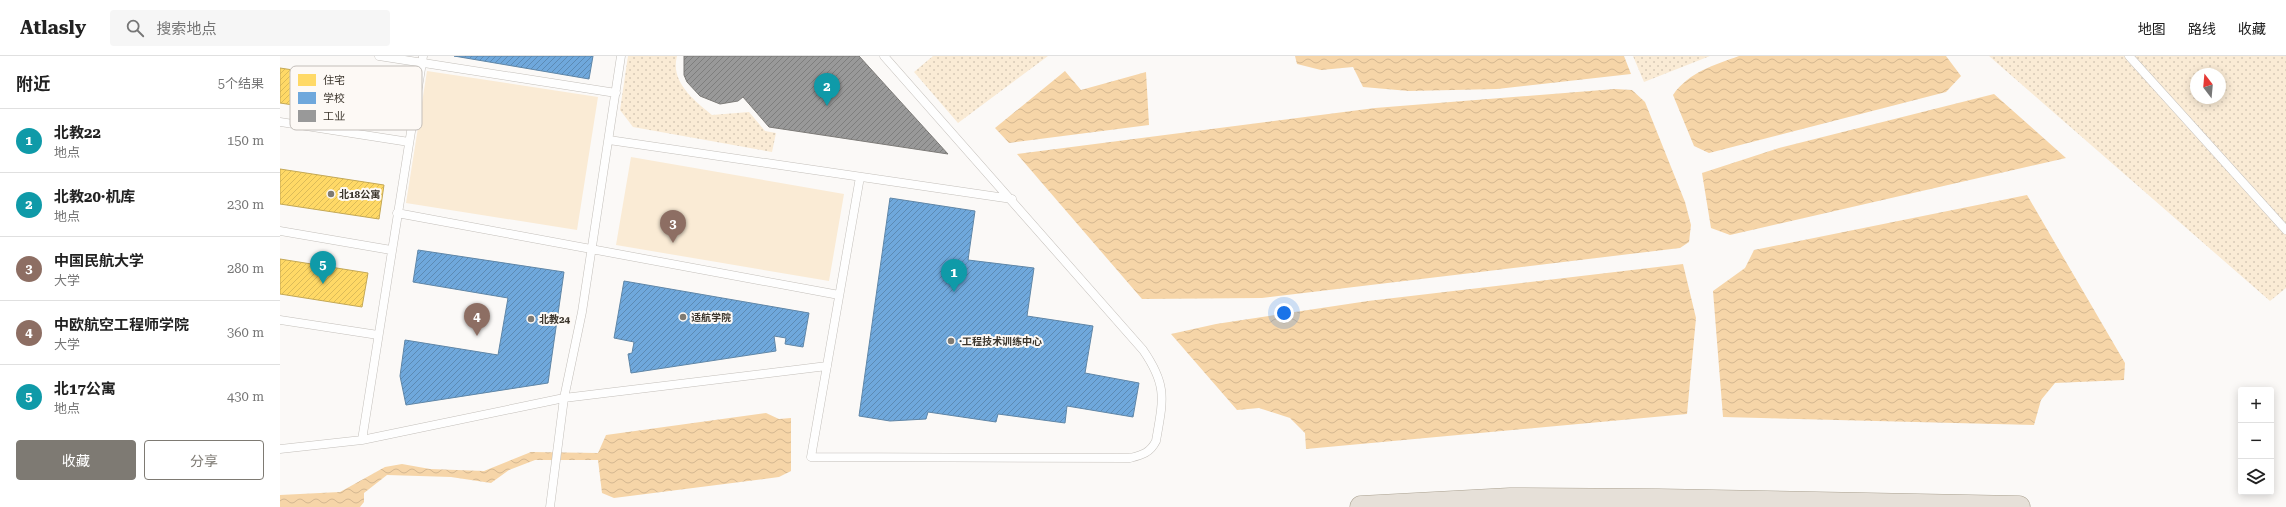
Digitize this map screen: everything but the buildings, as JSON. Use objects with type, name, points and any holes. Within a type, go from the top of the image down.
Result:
[{"type":"main road","points":[[1361,507],[1518,499],[1659,500],[2019,507]]},
{"type":"lane","points":[[379,56],[422,59],[616,93]]},
{"type":"lane","points":[[550,507],[564,398],[582,312],[621,56]]},
{"type":"lane","points":[[860,177],[811,457],[1130,458],[1145,454],[1153,447],[1156,441],[1163,397],[1159,375],[1152,363],[1143,350],[1012,199],[884,56]]},
{"type":"lane","points":[[2129,56],[2286,230]]},
{"type":"lane","points":[[280,122],[290,124]]},
{"type":"lane","points":[[332,130],[409,142]]},
{"type":"lane","points":[[362,440],[411,130]]},
{"type":"lane","points":[[609,140],[1012,199]]},
{"type":"lane","points":[[397,213],[839,294]]},
{"type":"lane","points":[[280,231],[391,250]]},
{"type":"lane","points":[[280,320],[378,335]]},
{"type":"lane","points":[[280,449],[362,440],[564,398],[827,366]]},
{"type":"shaded area","points":[[628,56],[677,56],[677,74],[680,82],[691,97],[712,115],[749,112],[765,131],[776,133],[772,152],[633,127],[620,110]]},
{"type":"shaded area","points":[[933,56],[1048,56],[958,123],[914,72]]},
{"type":"shaded area","points":[[1633,56],[1710,56],[1644,82]]},
{"type":"shaded area","points":[[1989,56],[2286,56],[2286,288],[2270,301]]},
{"type":"shaded area","points":[[427,71],[598,97],[577,230],[406,203],[418,130],[422,130],[422,102]]},
{"type":"shaded area","points":[[631,157],[844,194],[829,281],[616,245]]},
{"type":"water","points":[[1295,56],[1624,56],[1631,74],[1497,89],[1409,91],[1363,87],[1353,67],[1321,70],[1297,64]]},
{"type":"water","points":[[1739,56],[1946,56],[1961,76],[1946,92],[1709,153],[1694,146],[1673,95],[1679,87],[1694,75],[1711,66]]},
{"type":"water","points":[[1065,71],[1081,90],[1146,72],[1149,125],[1009,143],[995,128]]},
{"type":"water","points":[[1615,89],[1632,90],[1645,102],[1685,202],[1691,225],[1689,242],[1680,248],[1262,298],[1142,299],[1017,154],[1375,108]]},
{"type":"water","points":[[1994,94],[2066,158],[1730,235],[1711,228],[1702,173],[1779,148]]},
{"type":"water","points":[[2027,195],[2125,363],[2124,380],[2055,383],[2041,400],[2034,425],[1723,417],[1713,291],[1745,268],[1754,250]]},
{"type":"water","points":[[1683,264],[1696,318],[1687,414],[1306,449],[1305,433],[1290,418],[1259,408],[1237,410],[1171,334],[1216,324],[1368,301]]},
{"type":"water","points":[[766,413],[779,419],[791,418],[791,471],[779,477],[614,498],[602,493],[598,460],[535,460],[509,470],[491,483],[451,477],[387,475],[364,493],[364,502],[360,507],[280,507],[280,495],[340,492],[385,467],[402,464],[430,469],[484,471],[531,452],[598,453],[606,435]]},
{"type":"place","name":"北教20·机库","points":[[827,106]]},
{"type":"place","name":"北18公寓","points":[[331,194]]},
{"type":"place","name":"中国民航大学","points":[[673,243]]},
{"type":"place","name":"北17公寓","points":[[323,284]]},
{"type":"place","name":"北教22","points":[[954,292]]},
{"type":"place","name":"适航学院","points":[[683,317]]},
{"type":"place","name":"北教24","points":[[531,319]]},
{"type":"place","name":"中欧航空工程师学院","points":[[477,336]]},
{"type":"place","name":"·工程技术训练中心","points":[[951,341]]}]
